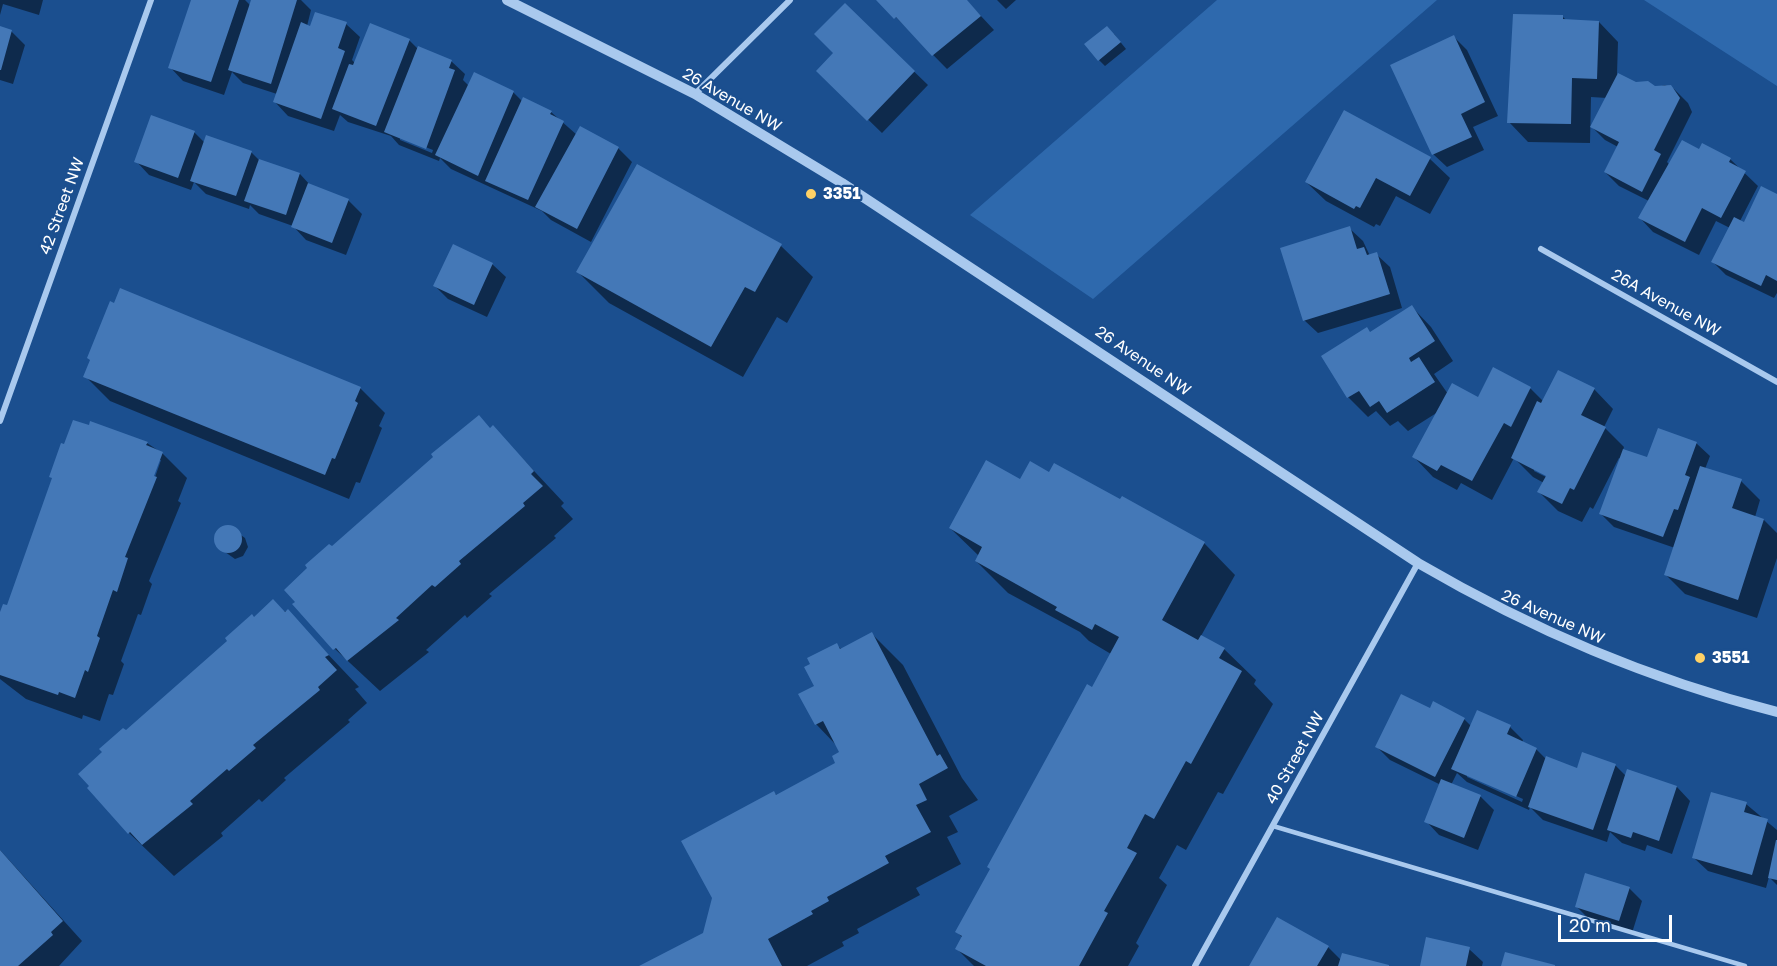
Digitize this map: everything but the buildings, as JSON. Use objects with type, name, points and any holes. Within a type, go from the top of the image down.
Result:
[{"type":"street","name":"42 Street NW","points":[[0,421],[151,0]]},
{"type":"street","name":"26 Avenue NW","points":[[507,0],[695,94],[843,183],[1030,304],[1418,563],[1485,602],[1560,639],[1643,672],[1724,699],[1777,712]]},
{"type":"street","points":[[695,94],[790,0]]},
{"type":"street","name":"26A Avenue NW","points":[[1541,249],[1777,382]]},
{"type":"street","name":"40 Street NW","points":[[1195,966],[1418,563]]},
{"type":"lane","points":[[1273,826],[1745,966]]},
{"type":"shaded area","points":[[1217,0],[1437,0],[1093,299],[970,215]]},
{"type":"shaded area","points":[[1644,0],[1777,0],[1777,86]]},
{"type":"place","name":"3351","points":[[811,194]]},
{"type":"place","name":"3551","points":[[1700,658]]}]
